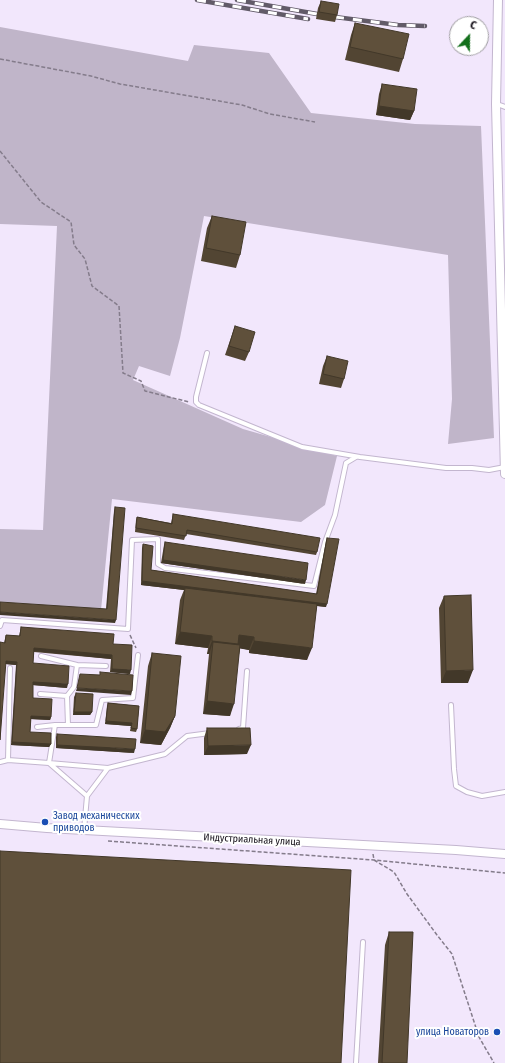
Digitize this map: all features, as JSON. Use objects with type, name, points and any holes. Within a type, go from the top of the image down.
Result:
[{"type":"street","points":[[498,0],[496,104],[502,261],[505,474]]},
{"type":"street","name":"Индустриальная улица","points":[[0,824],[215,838],[373,845],[505,854]]},
{"type":"lane","points":[[496,104],[505,107]]},
{"type":"lane","points":[[207,353],[196,397],[196,402],[199,405],[302,446],[356,457],[446,468],[490,470],[505,467]]},
{"type":"lane","points":[[0,626],[1,620],[128,630],[132,540],[158,539],[158,564],[165,568],[314,586],[325,542],[335,515],[346,463],[356,457]]},
{"type":"lane","points":[[37,727],[96,725],[102,700],[133,698],[138,655]]},
{"type":"lane","points":[[41,656],[77,665],[106,666]]},
{"type":"lane","points":[[68,725],[67,696],[74,687],[77,665]]},
{"type":"lane","points":[[8,760],[10,668]]},
{"type":"lane","points":[[235,729],[243,728],[247,670]]},
{"type":"lane","points":[[40,694],[67,696]]},
{"type":"lane","points":[[451,705],[456,786],[466,792],[482,796],[505,792]]},
{"type":"lane","points":[[49,763],[55,726]]},
{"type":"lane","points":[[0,762],[8,760],[108,768],[165,754],[187,736],[219,732]]},
{"type":"lane","points":[[49,763],[87,796]]},
{"type":"lane","points":[[84,830],[87,796],[108,768]]},
{"type":"lane","points":[[356,1063],[363,942]]},
{"type":"path","points":[[0,59],[91,76],[120,84],[242,105],[270,114],[314,122]]},
{"type":"path","points":[[0,151],[41,202],[71,222],[74,245],[85,259],[92,286],[119,306],[123,373],[142,381],[145,391],[199,405]]},
{"type":"path","points":[[128,630],[138,655]]},
{"type":"path","points":[[103,840],[374,860],[505,873]]},
{"type":"path","points":[[373,845],[374,860]]},
{"type":"path","points":[[374,860],[394,872],[407,894],[436,935],[452,954],[478,1037],[494,1063]]},
{"type":"shaded area","points":[[0,27],[188,61],[194,45],[269,53],[311,113],[415,124],[481,126],[494,438],[448,444],[452,399],[448,255],[204,216],[180,338],[170,376],[139,366],[133,380],[243,429],[337,456],[325,505],[301,522],[112,499],[101,610],[0,602],[0,529],[43,530],[57,226],[0,224]]},
{"type":"building","points":[[321,1],[339,4],[337,15],[319,12]]},
{"type":"building","points":[[355,23],[409,34],[403,59],[350,47]]},
{"type":"building","points":[[382,84],[417,89],[414,111],[379,106]]},
{"type":"building","points":[[212,216],[246,222],[240,255],[206,248]]},
{"type":"building","points":[[235,326],[255,332],[249,352],[229,346]]},
{"type":"building","points":[[327,356],[348,361],[344,379],[323,374]]},
{"type":"building","points":[[115,507],[125,508],[116,620],[0,612],[0,602],[107,609]]},
{"type":"building","points":[[173,514],[320,538],[317,552],[187,530],[186,536],[136,528],[137,517],[172,524]]},
{"type":"building","points":[[327,538],[339,539],[327,604],[142,581],[143,544],[153,546],[151,570],[317,594]]},
{"type":"building","points":[[165,542],[308,563],[306,580],[163,560]]},
{"type":"building","points":[[185,588],[317,604],[312,648],[254,641],[254,637],[239,635],[238,644],[212,641],[212,636],[180,632]]},
{"type":"building","points":[[471,595],[473,670],[446,671],[444,596]]},
{"type":"building","points":[[21,627],[114,634],[113,644],[132,645],[131,670],[112,669],[112,655],[34,648],[33,663],[69,666],[68,684],[33,682],[33,698],[52,699],[51,717],[31,716],[30,732],[51,733],[51,744],[12,742],[17,662],[6,661],[0,740],[0,642],[5,643],[6,635],[20,636]]},
{"type":"building","points":[[213,642],[240,645],[234,704],[207,701]]},
{"type":"building","points":[[152,653],[181,656],[175,716],[165,732],[145,730]]},
{"type":"building","points":[[100,672],[133,675],[132,691],[77,688],[80,674],[100,675]]},
{"type":"building","points":[[76,693],[93,694],[92,712],[74,712]]},
{"type":"building","points":[[108,703],[139,706],[137,729],[131,728],[132,723],[106,721]]},
{"type":"building","points":[[207,728],[250,728],[251,745],[208,746]]},
{"type":"building","points":[[57,734],[136,739],[135,749],[57,745]]},
{"type":"building","points":[[0,851],[351,870],[341,1063],[0,1063]]},
{"type":"building","points":[[389,932],[413,932],[407,1063],[382,1063]]},
{"type":"railway","points":[[197,0],[308,19]]},
{"type":"railway","points":[[237,0],[317,14]]},
{"type":"railway","points":[[335,17],[398,25],[425,26]]},
{"type":"place","name":"Завод механических приводов","points":[[45,822]]},
{"type":"place","name":"улица Новаторов","points":[[497,1032]]}]
